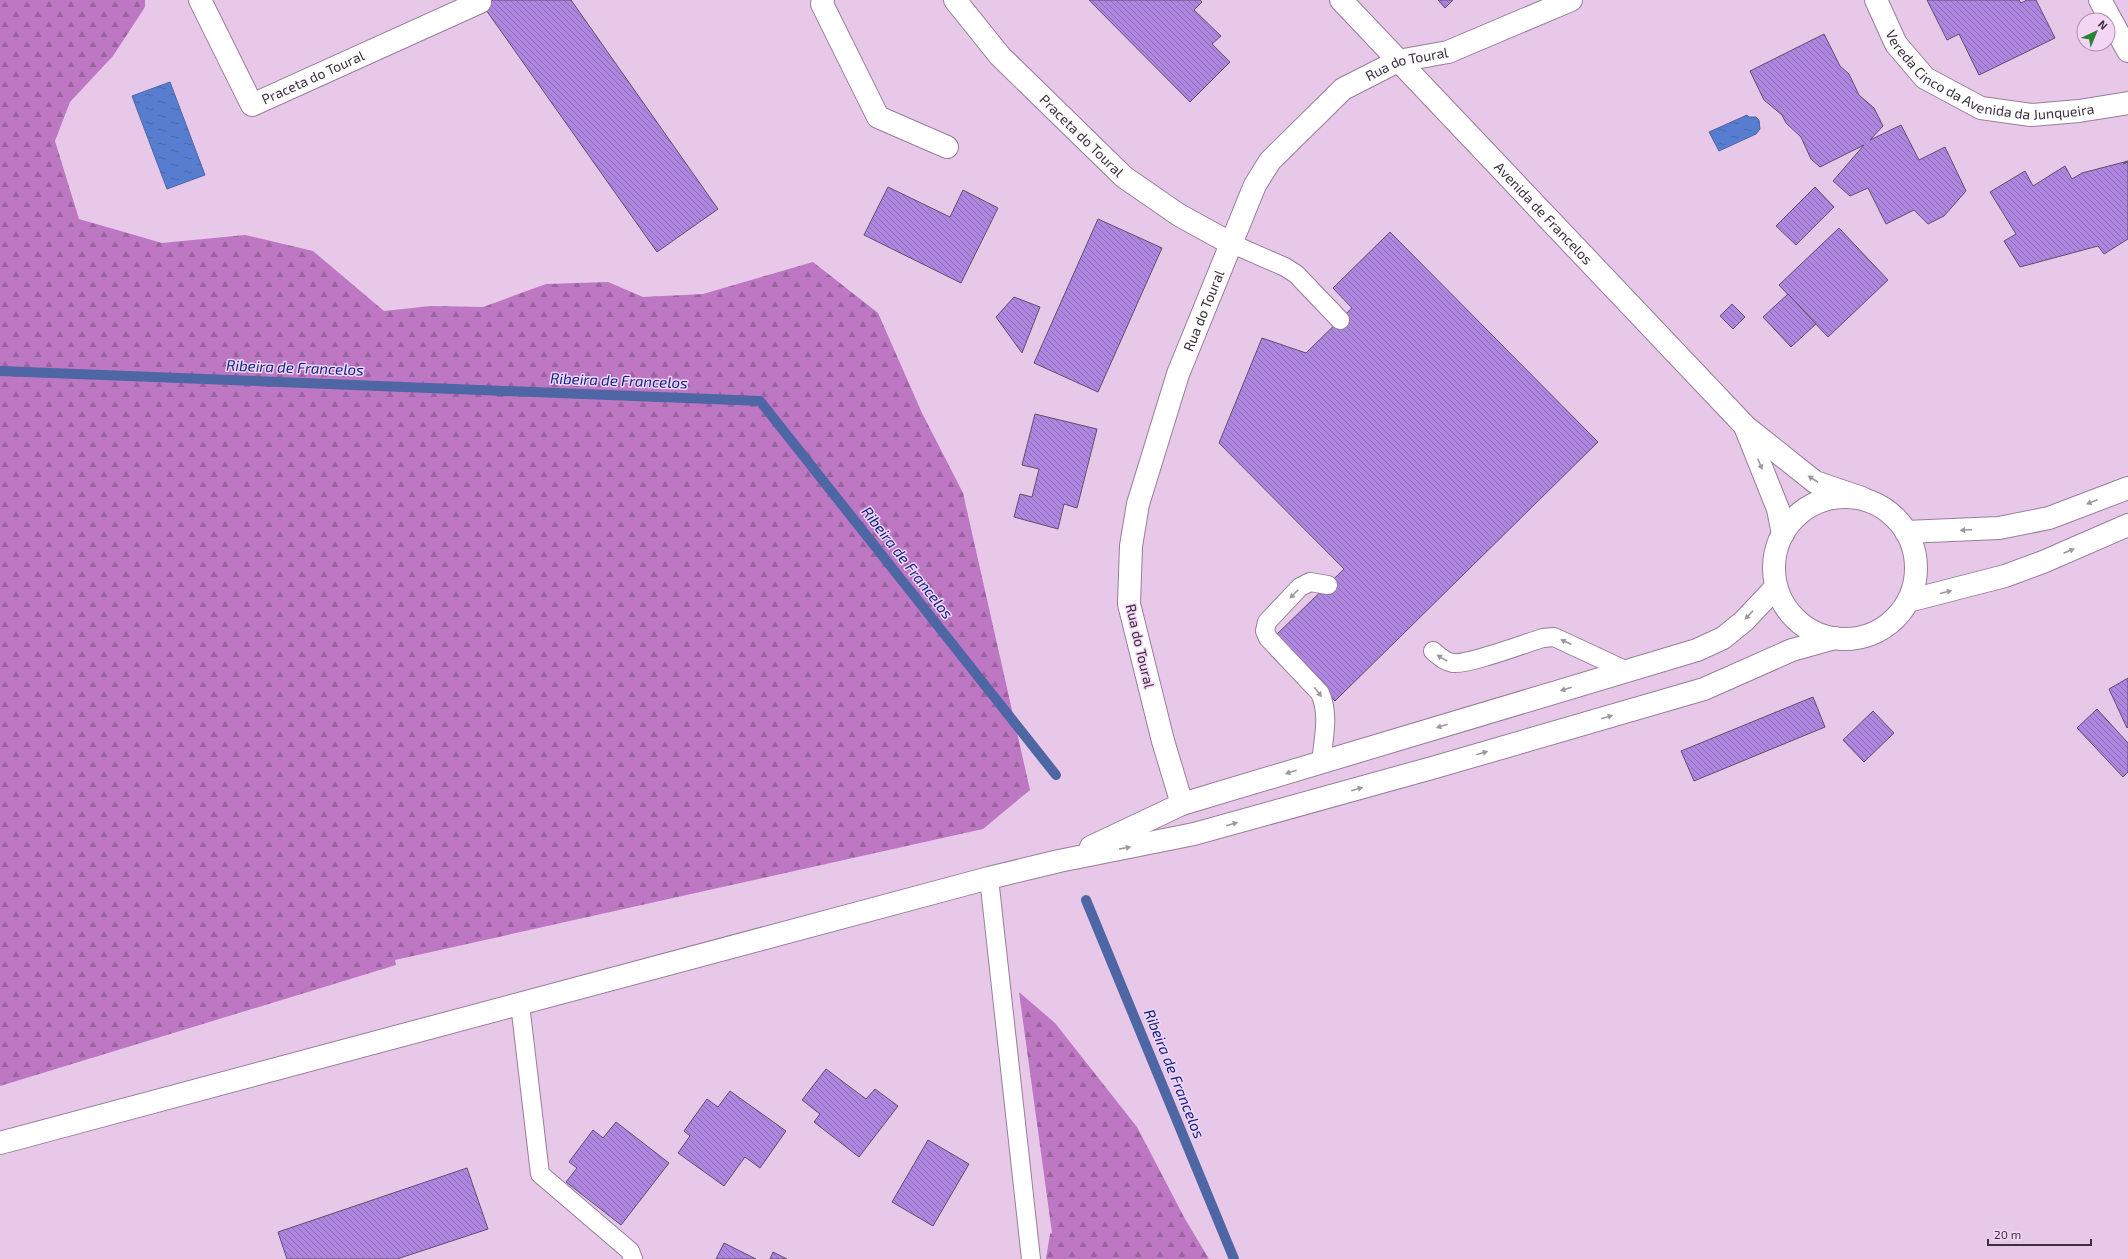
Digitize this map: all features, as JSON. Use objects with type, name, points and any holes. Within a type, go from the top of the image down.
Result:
[{"type":"main road","name":"Praceta do Toural","points":[[200,0],[252,105],[480,2]]},
{"type":"main road","points":[[822,0],[822,4],[878,117],[947,147]]},
{"type":"main road","name":"Praceta do Toural","points":[[955,0],[1000,56],[1124,177],[1179,215],[1230,243]]},
{"type":"main road","name":"Avenida de Francelos","points":[[1341,0],[1746,428],[1815,482],[1862,498]]},
{"type":"main road","name":"Rua do Toural","points":[[1182,804],[1163,741],[1129,604],[1131,546],[1138,504],[1178,374],[1255,184],[1270,161],[1343,89],[1398,61],[1448,52],[1571,0]]},
{"type":"main road","name":"Vereda Cinco da Avenida da Junqueira","points":[[1876,0],[1896,44],[1925,78],[1981,108],[2031,115],[2079,111],[2128,103]]},
{"type":"main road","points":[[2100,0],[2128,51]]},
{"type":"main road","name":"Avenida de Francelos","points":[[1746,428],[1778,509],[1783,534]]},
{"type":"main road","points":[[1906,532],[1999,528],[2050,518],[2128,488]]},
{"type":"main road","points":[[1839,497],[1862,498],[1879,506],[1895,517],[1906,532],[1914,549],[1916,566],[1914,584],[1908,601],[1895,619],[1877,632],[1856,638],[1835,638],[1813,632],[1797,621],[1784,605],[1776,587],[1773,567],[1776,547],[1783,534],[1798,514],[1817,502],[1839,497]]},
{"type":"main road","points":[[1908,601],[2005,576],[2043,562],[2128,525]]},
{"type":"main road","points":[[1059,861],[1182,804],[1698,650],[1723,638],[1744,621],[1776,587]]},
{"type":"main road","points":[[0,1143],[989,878],[1059,861],[1194,834],[1424,770],[1704,689],[1792,650],[1835,638]]},
{"type":"lane","points":[[1230,243],[1285,267],[1296,274],[1340,320]]},
{"type":"lane","points":[[1321,763],[1326,712],[1324,701],[1320,692],[1268,638],[1265,631],[1267,622],[1300,587],[1310,582],[1328,585]]},
{"type":"lane","points":[[1432,651],[1442,659],[1454,664],[1543,638],[1554,637],[1627,671]]},
{"type":"lane","points":[[989,878],[1031,1259]]},
{"type":"lane","points":[[520,1004],[540,1174],[630,1251],[633,1259]]},
{"type":"green space","points":[[0,0],[145,0],[145,7],[113,56],[70,102],[55,141],[79,219],[162,243],[245,235],[313,251],[384,311],[431,306],[483,307],[546,284],[608,282],[643,297],[703,294],[813,262],[878,313],[922,413],[963,493],[1030,790],[983,829],[395,960],[396,965],[0,1086]]},
{"type":"green space","points":[[1019,992],[1055,1023],[1137,1127],[1185,1219],[1209,1259],[1046,1259],[1050,1234],[1052,1233]]},
{"type":"water","points":[[170,82],[205,175],[167,189],[132,96]]},
{"type":"water","points":[[1747,115],[1749,117],[1756,117],[1759,120],[1760,129],[1756,134],[1719,151],[1709,132]]},
{"type":"building","points":[[479,0],[571,0],[718,209],[657,252]]},
{"type":"building","points":[[1089,0],[1200,0],[1202,2],[1194,10],[1221,36],[1212,44],[1230,62],[1190,102]]},
{"type":"building","points":[[1438,0],[1453,0],[1445,8]]},
{"type":"building","points":[[1927,0],[2019,0],[2021,3],[2027,0],[2036,0],[2055,38],[1979,75],[1959,34],[1947,40]]},
{"type":"building","points":[[1824,34],[1840,66],[1849,74],[1859,95],[1874,108],[1883,126],[1870,140],[1901,125],[1919,160],[1945,147],[1966,191],[1944,216],[1928,224],[1914,210],[1886,224],[1868,188],[1850,196],[1833,181],[1864,145],[1820,167],[1811,159],[1801,137],[1786,123],[1782,115],[1764,100],[1750,71]]},
{"type":"building","points":[[2128,161],[2123,164],[2128,162],[2128,239],[2104,254],[2098,246],[2020,267],[2004,241],[2016,234],[1990,192],[2025,171],[2033,186],[2065,166],[2072,179],[2082,173]]},
{"type":"building","points":[[888,187],[950,217],[963,190],[998,208],[961,283],[864,235]]},
{"type":"building","points":[[1815,187],[1834,207],[1796,245],[1776,226]]},
{"type":"building","points":[[1098,219],[1162,248],[1098,392],[1034,363]]},
{"type":"building","points":[[1839,228],[1888,280],[1828,337],[1779,285]]},
{"type":"building","points":[[1390,232],[1598,442],[1335,701],[1273,638],[1344,569],[1219,443],[1262,338],[1306,353],[1352,308],[1333,288]]},
{"type":"building","points":[[1788,294],[1816,324],[1791,347],[1763,317]]},
{"type":"building","points":[[1014,297],[1040,307],[1022,353],[996,317]]},
{"type":"building","points":[[1732,304],[1745,317],[1733,329],[1720,316]]},
{"type":"building","points":[[1035,414],[1097,429],[1077,508],[1064,504],[1058,529],[1014,517],[1020,494],[1032,497],[1039,469],[1022,465]]},
{"type":"building","points":[[2128,678],[2128,727],[2127,728],[2109,689]]},
{"type":"building","points":[[1813,697],[1825,727],[1694,781],[1681,751]]},
{"type":"building","points":[[2097,709],[2128,743],[2128,772],[2123,777],[2077,728]]},
{"type":"building","points":[[1873,711],[1894,733],[1864,762],[1843,740]]},
{"type":"building","points":[[826,1069],[866,1099],[875,1089],[898,1106],[859,1157],[814,1122],[820,1114],[802,1100]]},
{"type":"building","points":[[730,1091],[786,1131],[760,1168],[745,1157],[724,1186],[678,1153],[690,1136],[684,1131],[707,1099],[718,1107]]},
{"type":"building","points":[[616,1122],[669,1163],[621,1225],[566,1182],[577,1168],[569,1162],[593,1130],[603,1138]]},
{"type":"building","points":[[928,1140],[969,1164],[933,1226],[892,1202]]},
{"type":"building","points":[[467,1168],[488,1229],[397,1259],[287,1259],[278,1232]]},
{"type":"building","points":[[724,1243],[756,1259],[716,1259]]},
{"type":"building","points":[[773,1252],[787,1259],[770,1259]]},
{"type":"waterway","name":"Ribeira de Francelos","points":[[0,371],[760,401],[1056,775]]},
{"type":"waterway","name":"Ribeira de Francelos","points":[[1086,900],[1234,1259]]}]
